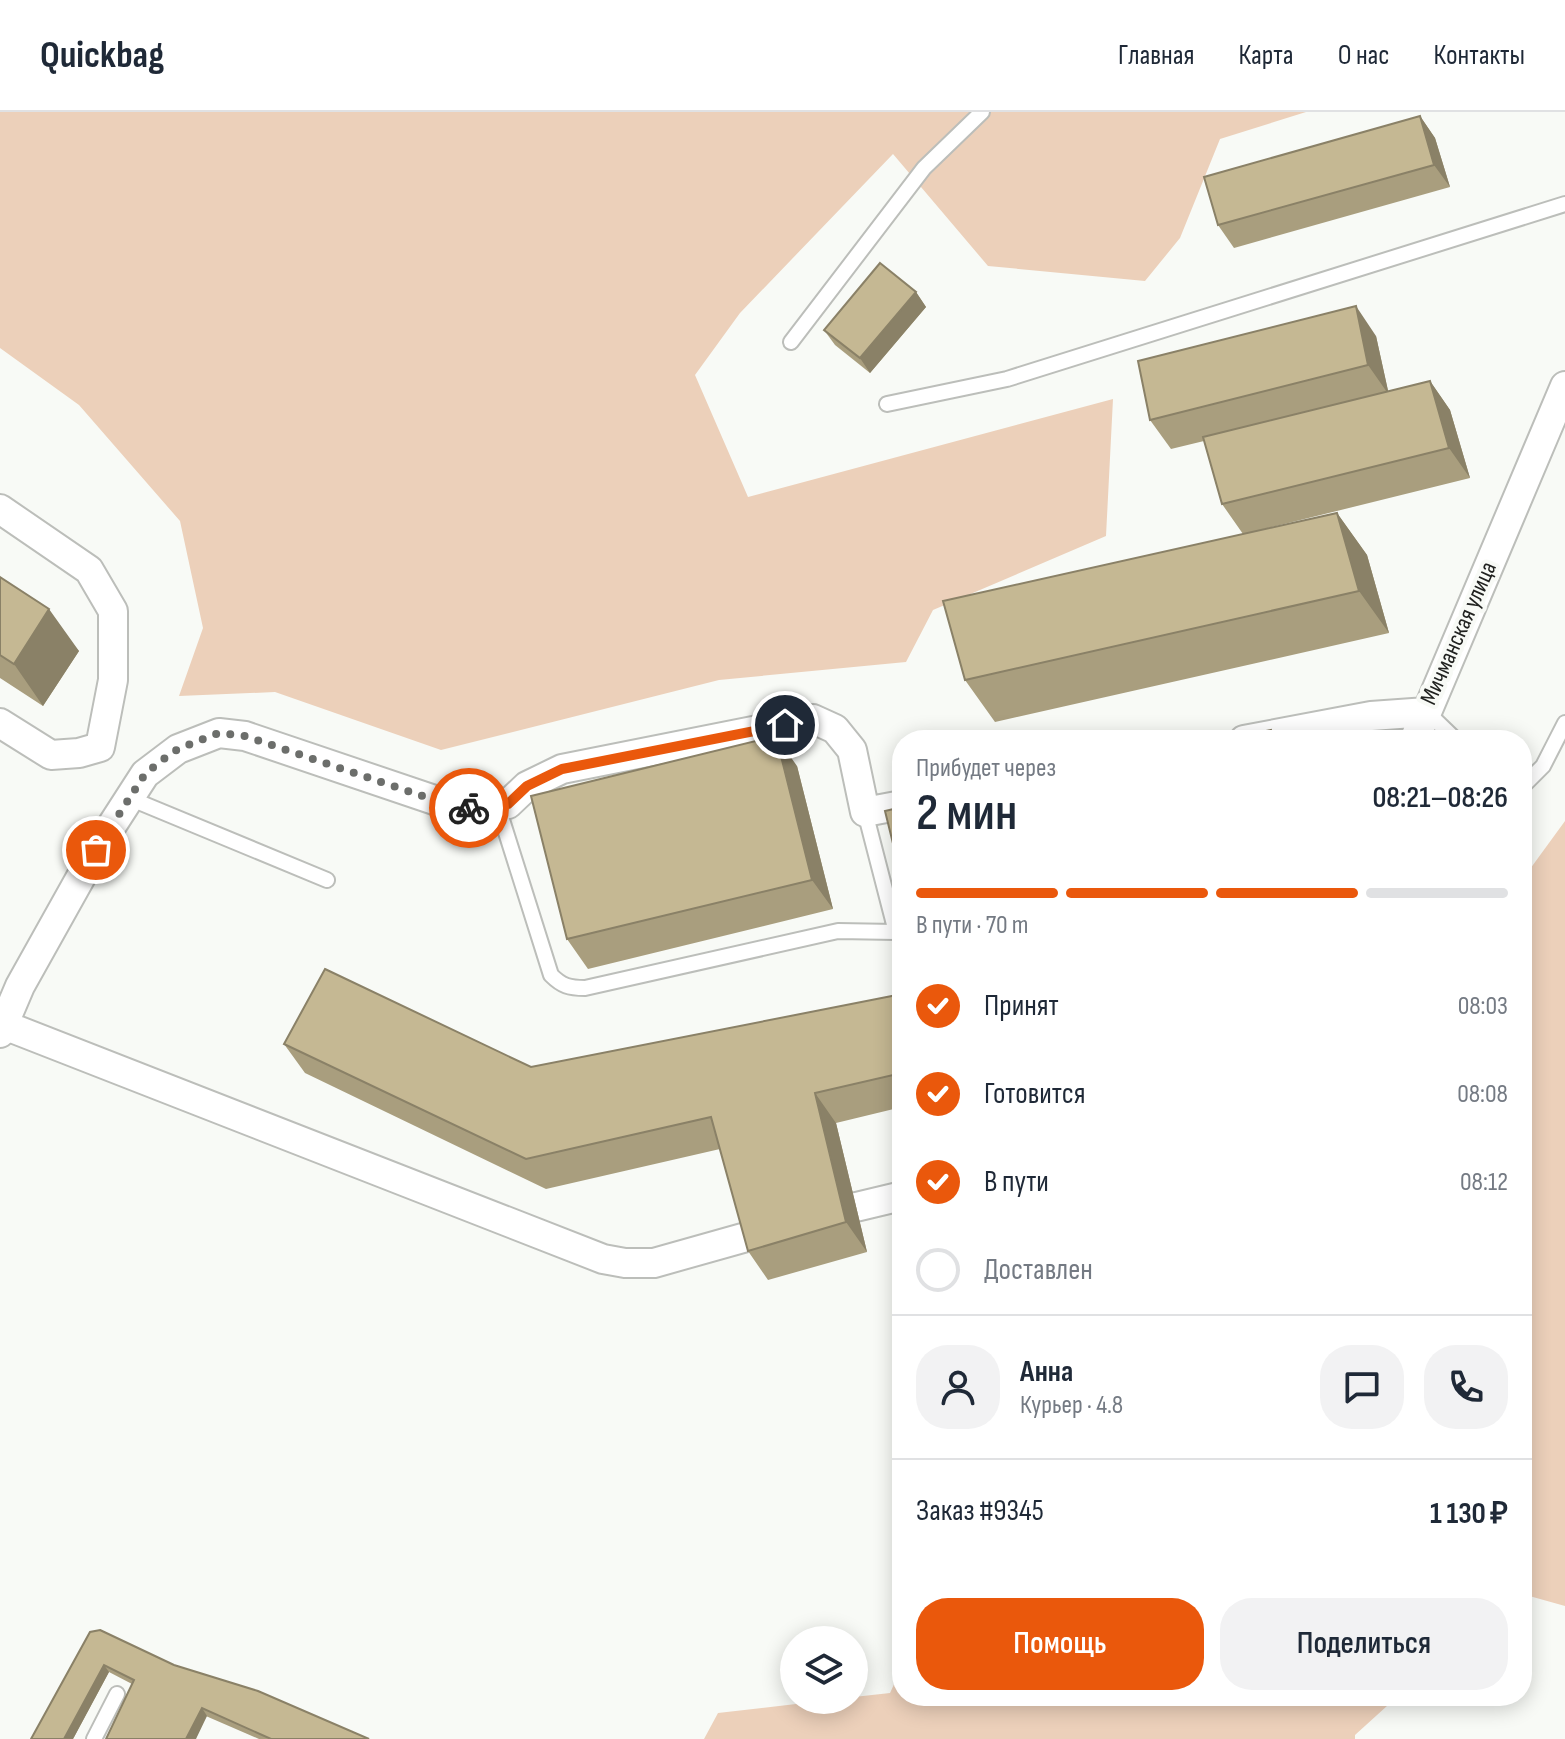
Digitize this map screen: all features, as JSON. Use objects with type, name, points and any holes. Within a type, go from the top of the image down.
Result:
[{"type":"street","name":"Мичманская улица","points":[[1297,730],[1371,716],[1427,712],[1565,386]]},
{"type":"street","points":[[0,509],[89,570],[113,611],[113,680],[100,747],[79,753],[51,755],[0,723]]},
{"type":"street","points":[[1419,730],[1427,712]]},
{"type":"street","points":[[757,1234],[654,1263],[603,1259],[2,1029],[35,959],[96,850],[145,774],[178,749],[219,733],[245,736],[458,808],[508,804],[527,786],[562,769],[813,719],[835,729],[852,750],[865,812],[892,807]]},
{"type":"street","points":[[856,1207],[892,1198]]},
{"type":"lane","points":[[791,342],[924,168],[982,112]]},
{"type":"lane","points":[[887,404],[1007,379],[1565,204]]},
{"type":"lane","points":[[1427,712],[1446,730]]},
{"type":"lane","points":[[1532,777],[1543,766],[1565,723]]},
{"type":"lane","points":[[129,798],[327,880]]},
{"type":"lane","points":[[498,807],[551,975],[562,986],[585,988],[838,931],[892,935]]},
{"type":"lane","points":[[865,812],[892,910]]},
{"type":"lane","points":[[94,1739],[117,1694]]},
{"type":"shaded area","points":[[0,112],[1306,112],[1220,139],[1180,238],[1145,281],[988,266],[893,154],[740,313],[695,375],[748,497],[1113,399],[1106,536],[933,610],[906,662],[719,680],[441,750],[275,692],[179,696],[203,628],[180,521],[79,405],[0,348]]},
{"type":"shaded area","points":[[1565,821],[1565,1606],[1532,1597],[1532,866]]},
{"type":"shaded area","points":[[892,1689],[892,1706],[1387,1706],[1355,1735],[1355,1739],[704,1739],[718,1713],[780,1706],[780,1714],[868,1714],[868,1695],[890,1693]]},
{"type":"building","points":[[1420,116],[1434,165],[1218,225],[1204,177]]},
{"type":"building","points":[[880,263],[916,292],[860,358],[824,330]]},
{"type":"building","points":[[1356,306],[1368,365],[1150,420],[1138,361]]},
{"type":"building","points":[[1430,381],[1449,448],[1222,504],[1203,437]]},
{"type":"building","points":[[1337,513],[1359,591],[965,680],[943,601]]},
{"type":"building","points":[[0,577],[49,609],[14,664],[0,655]]},
{"type":"building","points":[[776,736],[812,880],[567,939],[531,796]]},
{"type":"building","points":[[892,809],[892,839],[885,811]]},
{"type":"building","points":[[325,969],[531,1067],[892,996],[892,1075],[815,1093],[846,1222],[748,1251],[711,1117],[526,1159],[284,1044]]},
{"type":"building","points":[[100,1630],[174,1665],[258,1691],[369,1739],[271,1739],[202,1708],[186,1739],[106,1739],[134,1680],[104,1665],[64,1739],[31,1739],[90,1632]]},
{"type":"way so far","points":[[96,850],[145,774],[178,749],[219,733],[245,736],[458,808],[469,808]]},
{"type":"route","points":[[469,808],[508,804],[527,786],[562,769],[785,725]]}]
